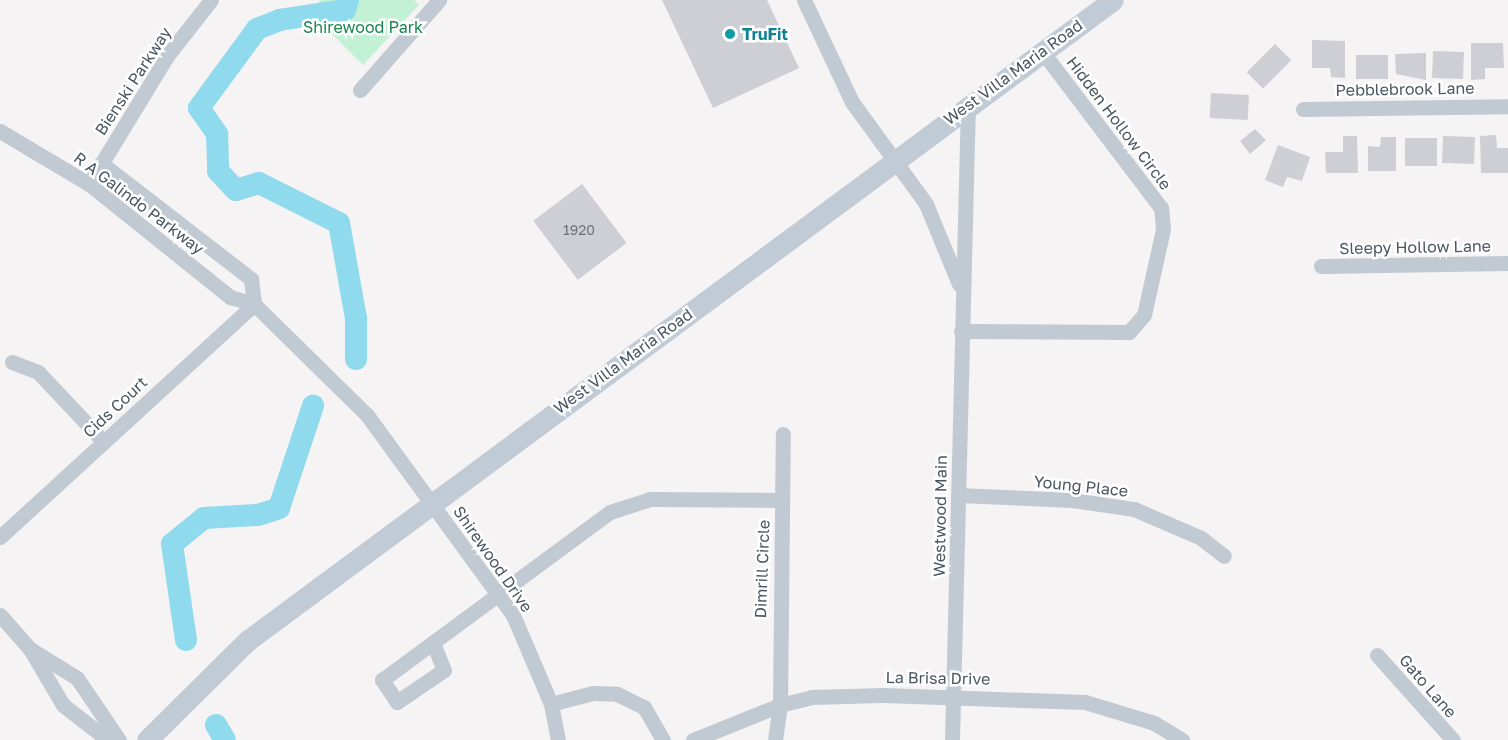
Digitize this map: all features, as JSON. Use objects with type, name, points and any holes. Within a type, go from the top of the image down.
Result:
[{"type":"main road","name":"West Villa Maria Road","points":[[147,740],[247,641],[430,502],[898,161],[968,103],[1113,0]]},
{"type":"street","name":"Bienski Parkway","points":[[89,184],[167,56],[211,0]]},
{"type":"street","points":[[360,90],[439,0]]},
{"type":"street","name":"Westwood Main","points":[[804,0],[852,102],[898,161],[935,222],[962,292]]},
{"type":"street","name":"Hidden Hollow Circle","points":[[961,331],[1130,332],[1144,315],[1163,229],[1161,208],[1041,50]]},
{"type":"street","name":"Westwood Main","points":[[952,740],[968,103]]},
{"type":"street","name":"Pebblebrook Lane","points":[[1303,109],[1508,106]]},
{"type":"street","name":"R A Galindo Parkway","points":[[0,131],[89,184],[231,297],[254,304],[367,415],[430,502]]},
{"type":"street","name":"R A Galindo Parkway","points":[[101,163],[251,279],[254,304]]},
{"type":"street","name":"Sleepy Hollow Lane","points":[[1322,266],[1508,263]]},
{"type":"street","name":"Cids Court","points":[[0,537],[254,304]]},
{"type":"street","points":[[12,362],[38,372],[104,442]]},
{"type":"street","name":"Dimrill Circle","points":[[775,740],[780,705],[783,434]]},
{"type":"street","name":"Young Place","points":[[958,495],[1072,500],[1134,509],[1201,538],[1224,556]]},
{"type":"street","points":[[433,643],[496,592],[590,523],[630,504],[672,498],[782,500]]},
{"type":"street","name":"Shirewood Drive","points":[[430,502],[513,615],[551,704],[558,740]]},
{"type":"street","points":[[0,615],[30,649],[63,705],[108,740]]},
{"type":"street","points":[[30,649],[76,678],[119,740]]},
{"type":"street","name":"Gato Lane","points":[[1377,655],[1453,740]]},
{"type":"street","points":[[551,704],[593,693],[618,694],[644,707],[663,740]]},
{"type":"street","name":"La Brisa Drive","points":[[693,740],[780,705],[833,696],[954,697],[1085,702],[1154,723],[1182,740]]},
{"type":"green space","name":"Shirewood Park","points":[[320,0],[414,0],[419,5],[363,65],[312,14]]},
{"type":"building","name":"TruFit","points":[[662,0],[767,0],[799,68],[713,108]]},
{"type":"building","points":[[1312,40],[1345,41],[1345,78],[1331,77],[1330,68],[1312,68]]},
{"type":"building","points":[[1471,43],[1503,43],[1504,68],[1485,68],[1485,79],[1471,80]]},
{"type":"building","points":[[1275,44],[1291,60],[1263,89],[1247,72]]},
{"type":"building","points":[[1433,51],[1464,52],[1463,79],[1432,78]]},
{"type":"building","points":[[1426,53],[1426,80],[1396,74],[1395,54]]},
{"type":"building","points":[[1356,55],[1388,55],[1388,79],[1356,79]]},
{"type":"building","points":[[1211,93],[1249,95],[1248,120],[1210,118]]},
{"type":"building","points":[[1255,129],[1266,140],[1250,154],[1240,141]]},
{"type":"building","points":[[1496,135],[1497,148],[1508,148],[1508,173],[1481,173],[1480,136]]},
{"type":"building","points":[[1343,136],[1357,136],[1358,173],[1326,173],[1325,152],[1343,152]]},
{"type":"building","points":[[1443,136],[1475,137],[1474,164],[1442,163]]},
{"type":"building","points":[[1381,137],[1396,137],[1396,171],[1368,171],[1368,146],[1380,147]]},
{"type":"building","points":[[1405,138],[1437,138],[1437,166],[1405,166]]},
{"type":"building","points":[[1278,145],[1310,157],[1302,181],[1287,177],[1283,187],[1265,180]]},
{"type":"building","points":[[582,184],[627,243],[578,280],[533,221]]},
{"type":"waterway","points":[[348,0],[345,10],[280,20],[257,29],[199,108],[217,134],[218,171],[236,190],[259,183],[339,223],[356,318],[356,359]]},
{"type":"waterway","points":[[186,640],[172,544],[204,518],[258,515],[279,508],[313,406]]},
{"type":"waterway","points":[[216,725],[225,740]]},
{"type":"place","name":"TruFit","points":[[730,34]]}]
